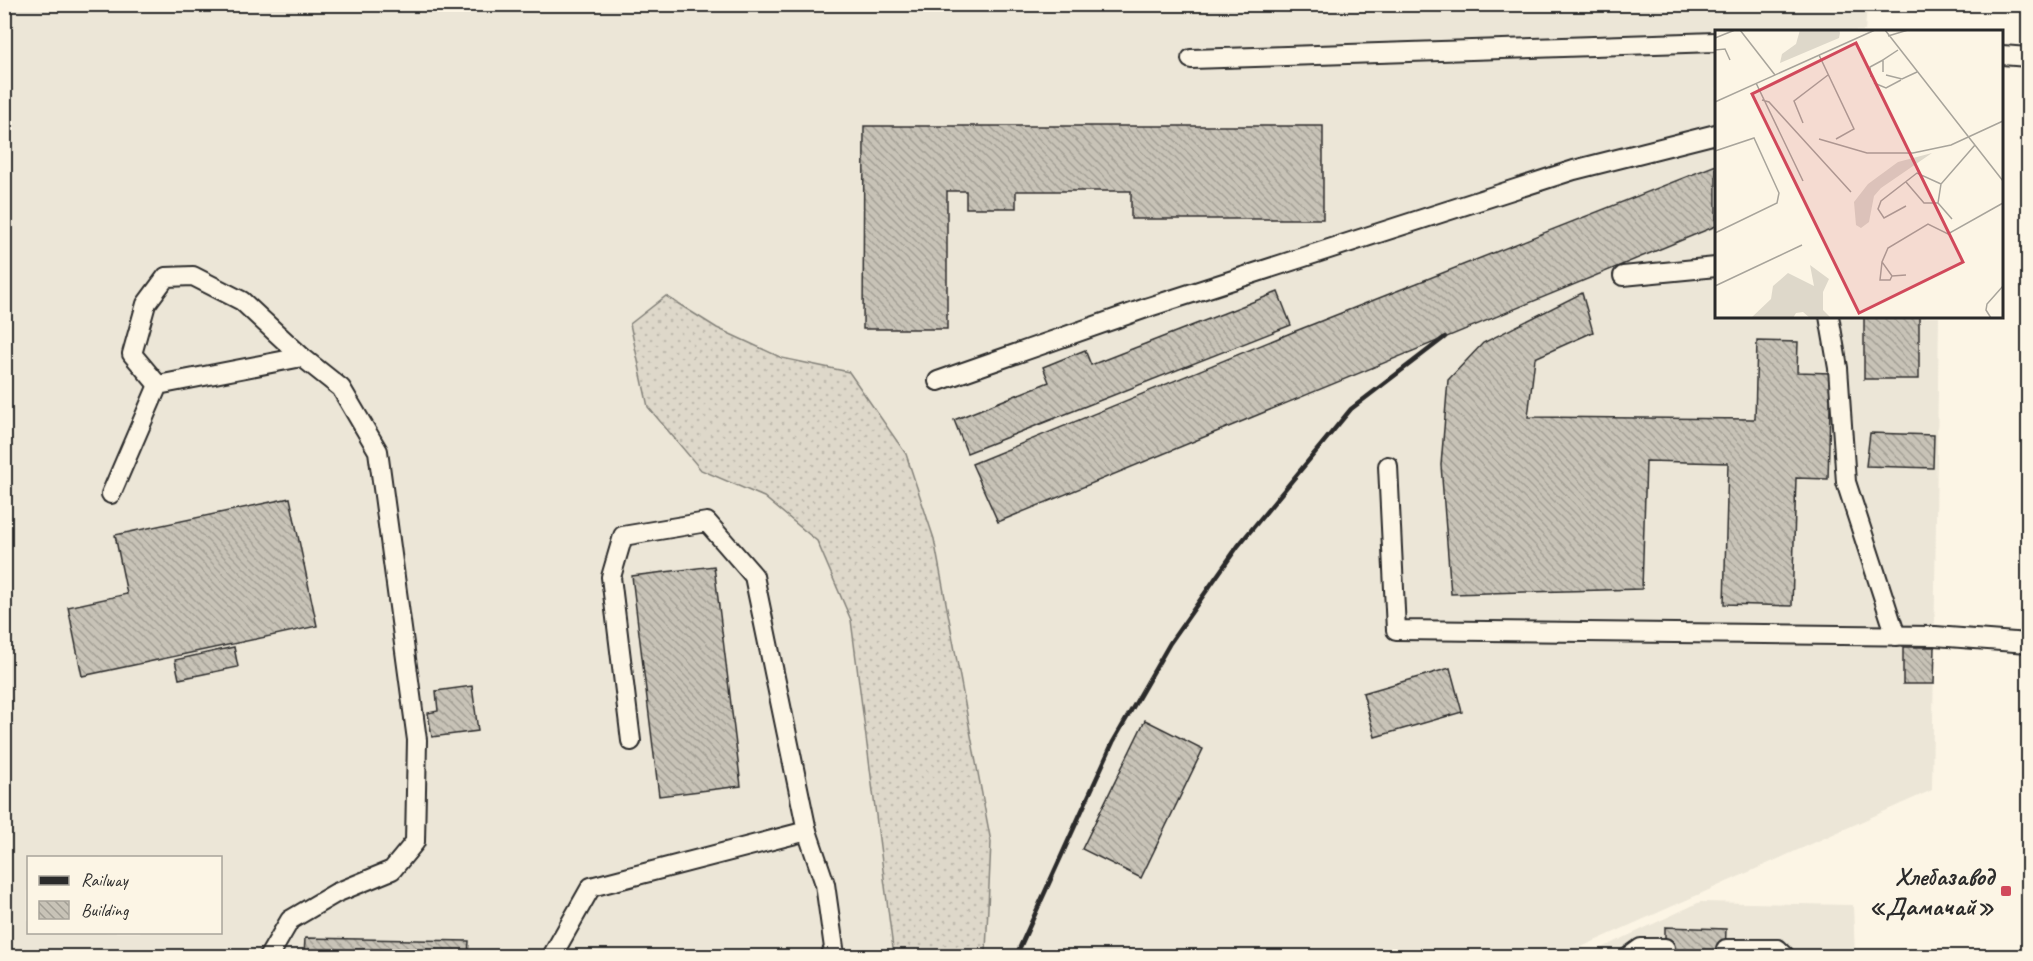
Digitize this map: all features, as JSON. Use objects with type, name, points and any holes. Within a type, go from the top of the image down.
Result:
[{"type":"lane","points":[[1191,58],[1715,42]]},
{"type":"lane","points":[[2003,55],[2028,57]]},
{"type":"lane","points":[[938,381],[1149,307],[1574,170],[1715,134]]},
{"type":"lane","points":[[1623,276],[1715,267]]},
{"type":"lane","points":[[158,385],[132,354],[146,304],[166,277],[193,276],[242,301],[302,357],[341,388],[378,451],[417,740],[415,842],[392,870],[336,892],[290,920],[268,957]]},
{"type":"lane","points":[[1829,318],[1838,369],[1846,482],[1896,636]]},
{"type":"lane","points":[[158,385],[302,357]]},
{"type":"lane","points":[[111,494],[158,385]]},
{"type":"lane","points":[[1388,465],[1396,630],[1935,636],[2028,643]]},
{"type":"lane","points":[[631,741],[611,577],[623,536],[707,522],[754,576],[807,831],[825,884],[834,948],[830,957]]},
{"type":"lane","points":[[552,957],[591,887],[807,831]]},
{"type":"lane","points":[[1630,957],[1641,948],[1665,948]]},
{"type":"lane","points":[[1726,949],[1779,949],[1785,957]]},
{"type":"shaded area","points":[[5,5],[1867,5],[1865,30],[1715,30],[1715,318],[1939,318],[1932,790],[1561,956],[5,956]]},
{"type":"shaded area","points":[[666,296],[717,328],[782,358],[849,372],[906,454],[934,539],[991,842],[984,956],[894,956],[851,620],[817,541],[764,497],[701,470],[648,407],[630,324]]},
{"type":"shaded area","points":[[1700,902],[1853,905],[1855,956],[1585,956]]},
{"type":"building","points":[[864,126],[1323,126],[1323,219],[1131,219],[1131,191],[1016,191],[1016,208],[966,208],[966,191],[947,191],[947,329],[863,329]]},
{"type":"building","points":[[1715,165],[1715,226],[998,522],[972,464],[1293,332]]},
{"type":"building","points":[[1278,292],[1291,325],[967,453],[954,420],[1049,382],[1043,367],[1085,350],[1091,365]]},
{"type":"building","points":[[1582,293],[1593,332],[1535,358],[1528,417],[1755,419],[1757,341],[1798,342],[1797,372],[1831,373],[1828,479],[1796,478],[1792,606],[1724,604],[1728,463],[1646,461],[1642,589],[1451,594],[1441,465],[1448,380],[1483,343]]},
{"type":"building","points":[[1864,318],[1919,318],[1919,379],[1864,379]]},
{"type":"building","points":[[1870,433],[1934,435],[1933,468],[1866,466]]},
{"type":"building","points":[[290,498],[317,626],[82,676],[68,607],[127,594],[115,535]]},
{"type":"building","points":[[714,566],[741,786],[659,796],[632,576]]},
{"type":"building","points":[[234,647],[238,667],[179,679],[175,660]]},
{"type":"building","points":[[1903,647],[1935,647],[1934,684],[1903,684]]},
{"type":"building","points":[[1450,668],[1462,712],[1375,737],[1363,693]]},
{"type":"building","points":[[472,686],[478,731],[432,737],[428,713],[438,711],[436,691]]},
{"type":"building","points":[[1145,720],[1203,749],[1141,878],[1082,849]]},
{"type":"building","points":[[1665,927],[1726,929],[1725,956],[1665,956]]},
{"type":"building","points":[[305,938],[469,941],[468,956],[304,956]]},
{"type":"railway","points":[[1016,956],[1113,742],[1170,643],[1238,546],[1351,409],[1445,337]]},
{"type":"place","name":"Хлебазавод «Дамачай»","points":[[2006,891]]}]
